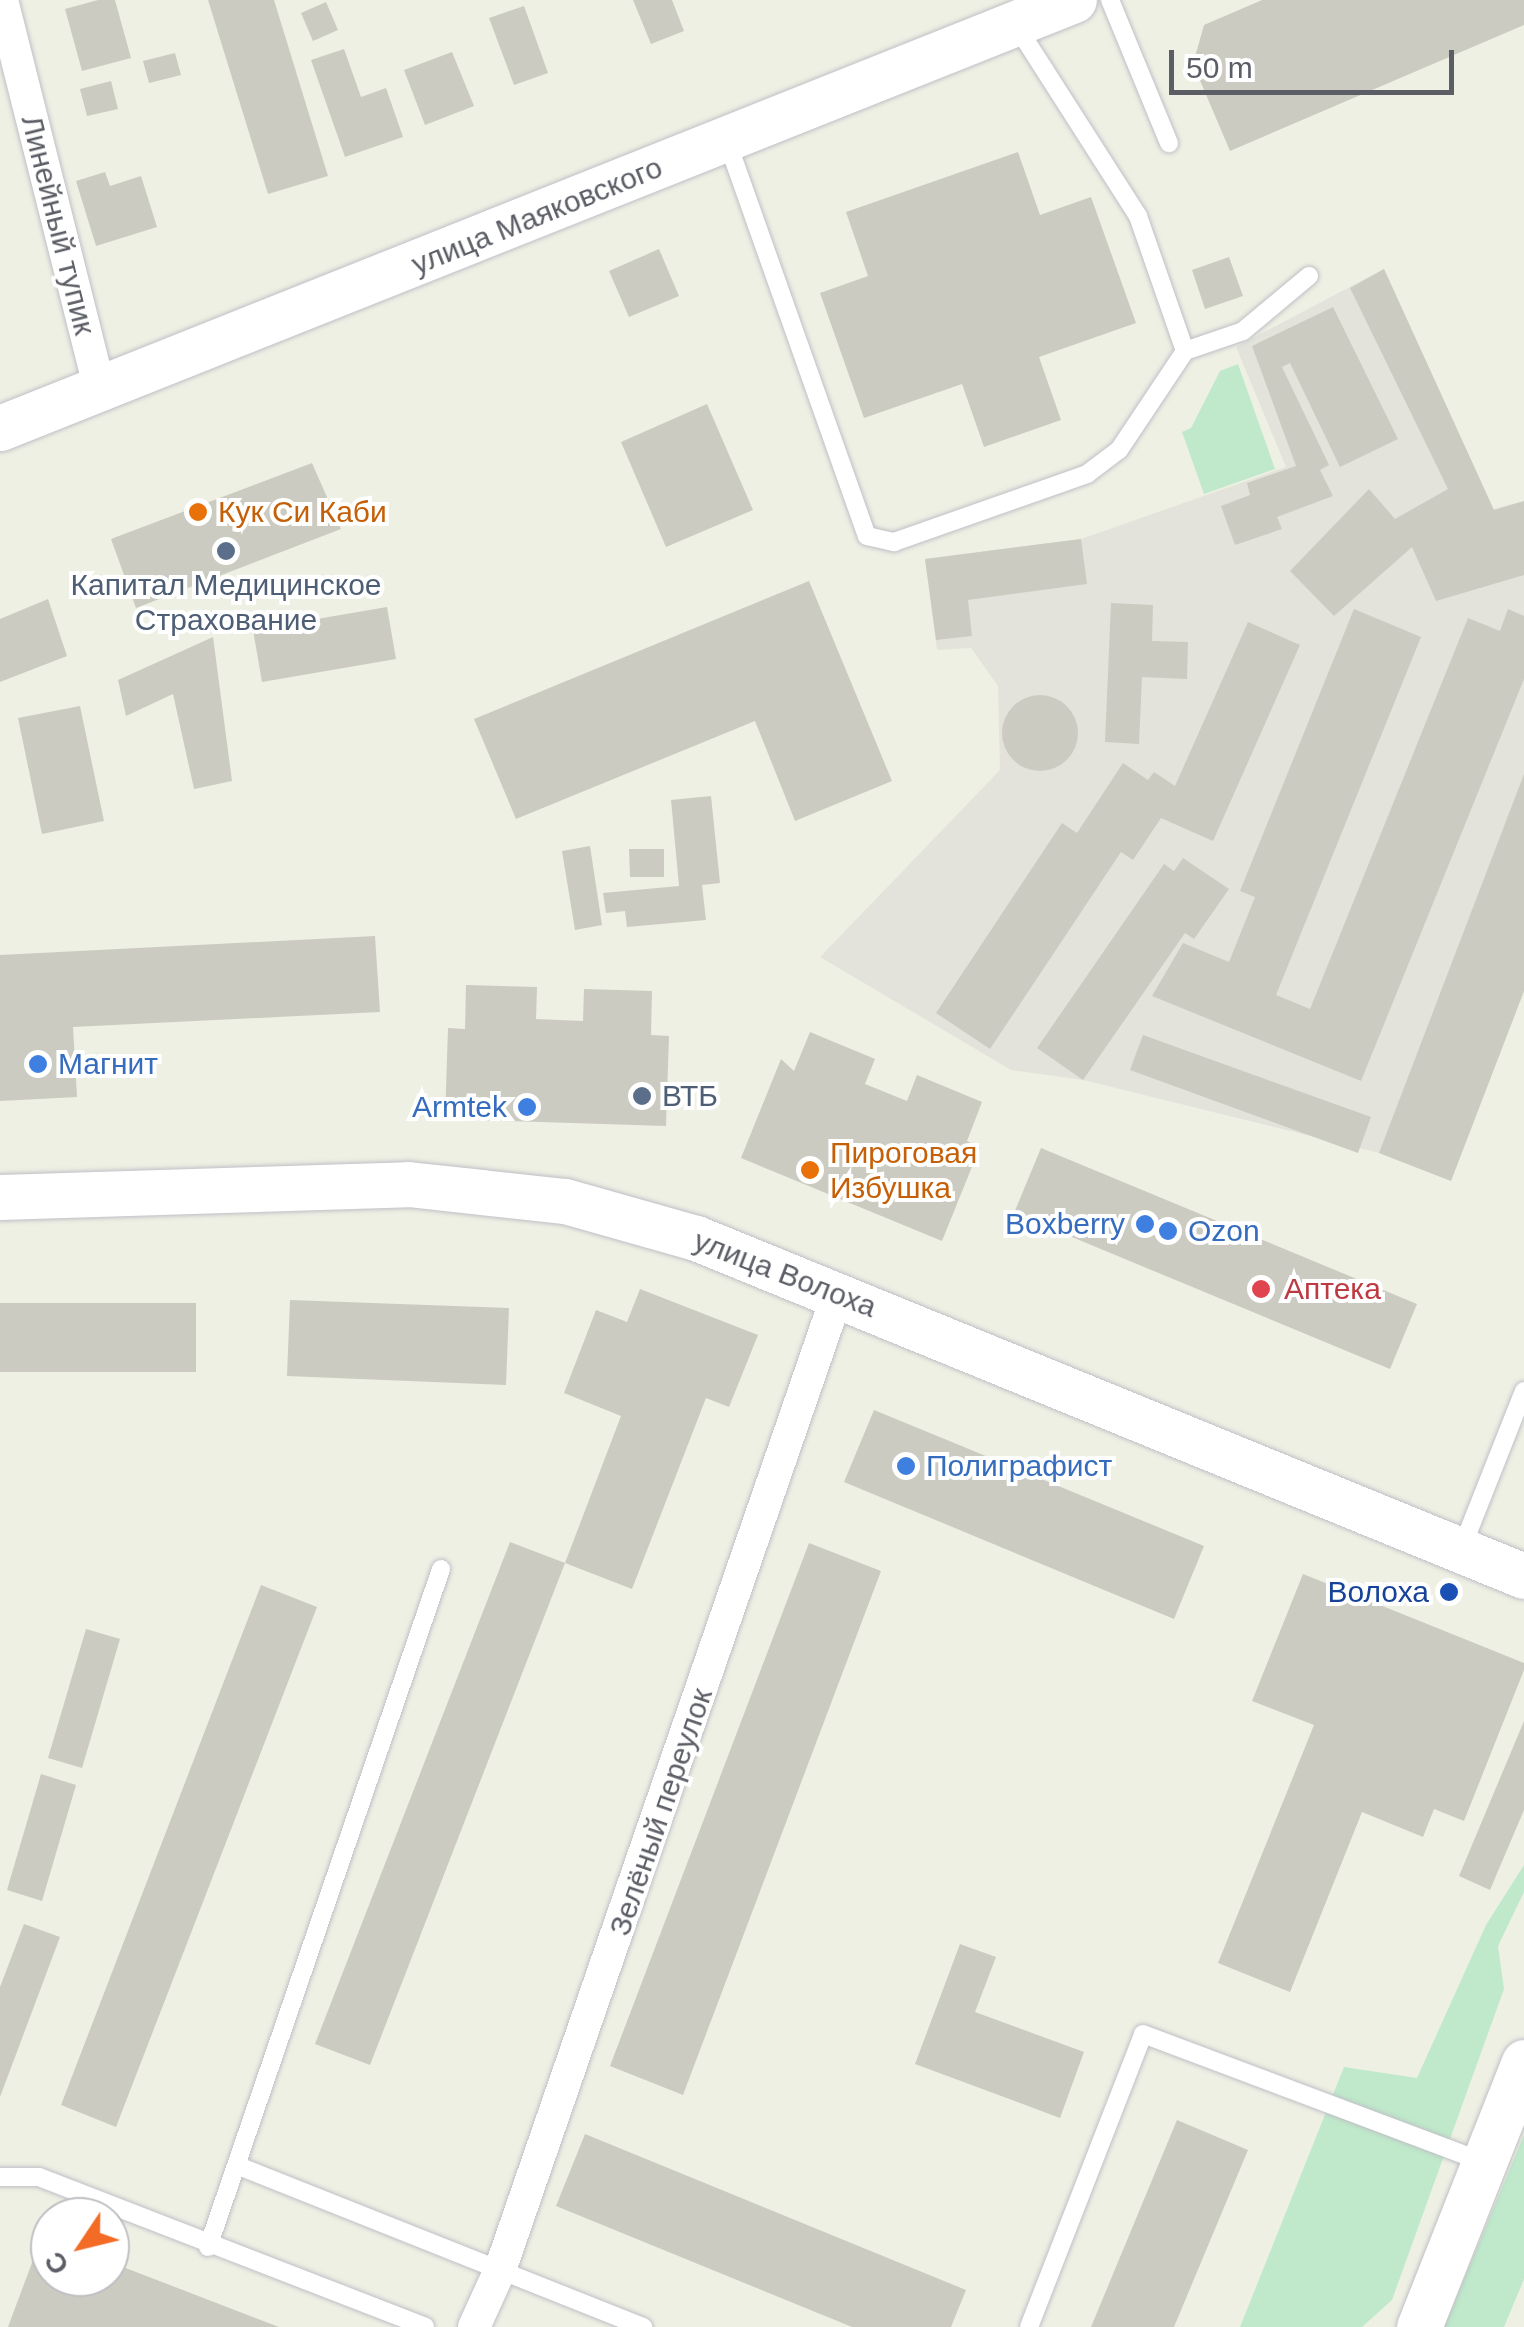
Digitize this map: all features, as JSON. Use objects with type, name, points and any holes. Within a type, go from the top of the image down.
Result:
[{"type":"street","name":"Линейный тупик","points":[[2,0],[100,391]]},
{"type":"street","name":"улица Маяковского","points":[[0,428],[1074,0]]},
{"type":"street","name":"улица Волоха","points":[[0,1198],[408,1184],[565,1201],[696,1238],[838,1293],[1524,1576]]},
{"type":"street","name":"Зелёный переулок","points":[[474,2327],[500,2270],[838,1293]]},
{"type":"street","points":[[1418,2327],[1524,2062]]},
{"type":"lane","points":[[1110,0],[1169,142]]},
{"type":"lane","points":[[1015,24],[1138,216],[1185,352]]},
{"type":"lane","points":[[727,140],[860,521],[880,544],[1105,465],[1185,352],[1243,331],[1308,276]]},
{"type":"lane","points":[[1461,1550],[1524,1391]]},
{"type":"lane","points":[[208,2247],[241,2167],[442,1568]]},
{"type":"lane","points":[[1028,2327],[1144,2034],[1485,2162]]},
{"type":"lane","points":[[241,2167],[643,2327]]},
{"type":"lane","points":[[0,2177],[39,2177],[208,2247],[425,2327]]},
{"type":"shaded area","points":[[1384,269],[1493,509],[1524,501],[1524,991],[1451,1181],[1379,1153],[1083,1080],[1011,1070],[820,957],[1000,770],[998,686],[971,648],[937,650],[925,559],[1081,539],[1286,467],[1236,347]]},
{"type":"green space","points":[[1238,364],[1275,469],[1204,494],[1182,432],[1191,428],[1220,371]]},
{"type":"green space","points":[[1524,1865],[1524,1892],[1498,1946],[1504,1989],[1392,2300],[1362,2327],[1240,2327],[1344,2067],[1417,2078],[1486,1925]]},
{"type":"green space","points":[[1524,2135],[1524,2279],[1504,2327],[1444,2327]]},
{"type":"building","points":[[98,0],[115,0],[131,58],[82,71],[65,9]]},
{"type":"building","points":[[208,0],[274,0],[328,176],[268,194]]},
{"type":"building","points":[[633,0],[672,0],[684,31],[651,44]]},
{"type":"building","points":[[1262,0],[1524,0],[1524,25],[1230,151],[1193,64],[1204,25]]},
{"type":"building","points":[[326,2],[338,30],[313,41],[301,13]]},
{"type":"building","points":[[524,6],[548,73],[514,85],[489,18]]},
{"type":"building","points":[[344,49],[361,97],[386,88],[403,137],[345,157],[311,60]]},
{"type":"building","points":[[452,52],[474,106],[425,125],[404,70]]},
{"type":"building","points":[[175,53],[181,75],[149,83],[143,61]]},
{"type":"building","points":[[111,81],[118,109],[87,116],[80,89]]},
{"type":"building","points":[[1018,152],[1040,215],[1091,197],[1136,323],[1039,357],[1061,420],[984,447],[962,384],[864,418],[820,293],[868,276],[846,212]]},
{"type":"building","points":[[105,172],[110,186],[141,176],[157,227],[96,246],[76,181]]},
{"type":"building","points":[[659,249],[679,296],[629,317],[609,271]]},
{"type":"building","points":[[1229,257],[1243,296],[1205,309],[1192,270]]},
{"type":"building","points":[[1384,269],[1494,510],[1524,501],[1524,575],[1436,601],[1412,547],[1334,616],[1290,571],[1369,489],[1395,519],[1448,489],[1350,288]]},
{"type":"building","points":[[1333,307],[1398,439],[1340,467],[1290,363],[1282,367],[1329,465],[1320,470],[1333,496],[1277,517],[1282,529],[1235,545],[1221,506],[1250,495],[1247,483],[1296,466],[1252,346]]},
{"type":"building","points":[[707,404],[753,510],[666,547],[621,442]]},
{"type":"building","points":[[312,463],[341,529],[136,608],[111,539]]},
{"type":"building","points":[[1081,539],[1087,584],[968,600],[972,636],[936,640],[925,559]]},
{"type":"building","points":[[809,581],[892,781],[795,821],[755,721],[516,819],[474,719]]},
{"type":"building","points":[[48,599],[67,656],[0,682],[0,619]]},
{"type":"building","points":[[1111,603],[1153,605],[1152,641],[1188,642],[1187,679],[1142,677],[1139,744],[1105,742]]},
{"type":"building","points":[[387,607],[396,659],[262,682],[253,630]]},
{"type":"building","points":[[1354,609],[1421,637],[1276,995],[1310,1009],[1468,618],[1500,631],[1508,609],[1524,616],[1524,679],[1361,1081],[1152,996],[1183,943],[1229,962],[1255,897],[1240,891]]},
{"type":"building","points":[[1248,622],[1300,645],[1213,841],[1161,818],[1133,860],[1121,852],[990,1049],[936,1013],[1062,823],[1077,833],[1123,763],[1148,780],[1154,772],[1175,786]]},
{"type":"building","points":[[213,637],[232,781],[194,789],[173,694],[126,716],[118,680]]},
{"type":"building","points":[[1040,695],[1067,706],[1078,733],[1067,760],[1040,771],[1013,760],[1002,733],[1013,706]]},
{"type":"building","points":[[80,706],[104,821],[42,834],[18,718]]},
{"type":"building","points":[[1524,774],[1524,991],[1451,1181],[1379,1153]]},
{"type":"building","points":[[711,796],[720,883],[702,885],[706,920],[627,927],[625,911],[606,913],[603,893],[679,886],[671,800]]},
{"type":"building","points":[[590,846],[602,925],[575,930],[562,851]]},
{"type":"building","points":[[629,849],[664,849],[664,877],[630,877]]},
{"type":"building","points":[[1183,858],[1229,889],[1194,939],[1185,933],[1083,1080],[1037,1048],[1164,864],[1174,871]]},
{"type":"building","points":[[375,936],[380,1012],[73,1027],[77,1097],[0,1101],[0,955]]},
{"type":"building","points":[[466,985],[537,987],[536,1019],[583,1021],[584,989],[652,991],[651,1035],[669,1036],[666,1126],[445,1119],[448,1028],[465,1029]]},
{"type":"building","points":[[810,1032],[875,1059],[865,1084],[907,1101],[917,1075],[982,1102],[967,1141],[980,1147],[942,1241],[741,1158],[781,1059],[794,1071]]},
{"type":"building","points":[[1143,1035],[1371,1117],[1358,1153],[1130,1070]]},
{"type":"building","points":[[1041,1148],[1417,1304],[1390,1369],[1014,1213]]},
{"type":"building","points":[[640,1289],[758,1335],[729,1407],[706,1398],[632,1589],[565,1563],[621,1416],[564,1393],[596,1310],[627,1322]]},
{"type":"building","points":[[290,1300],[509,1308],[506,1385],[287,1376]]},
{"type":"building","points":[[0,1303],[196,1303],[196,1372],[0,1372]]},
{"type":"building","points":[[874,1410],[1204,1546],[1174,1619],[844,1482]]},
{"type":"building","points":[[510,1542],[565,1563],[370,2065],[315,2044]]},
{"type":"building","points":[[809,1543],[881,1571],[683,2095],[610,2066]]},
{"type":"building","points":[[1303,1574],[1524,1663],[1524,1670],[1464,1821],[1434,1809],[1423,1837],[1362,1812],[1290,1992],[1218,1963],[1314,1725],[1252,1701]]},
{"type":"building","points":[[261,1585],[317,1607],[116,2127],[61,2105]]},
{"type":"building","points":[[86,1629],[120,1639],[82,1768],[48,1758]]},
{"type":"building","points":[[1524,1721],[1524,1810],[1490,1890],[1459,1876]]},
{"type":"building","points":[[41,1774],[76,1785],[42,1901],[7,1890]]},
{"type":"building","points":[[24,1924],[60,1937],[0,2097],[0,1987]]},
{"type":"building","points":[[960,1944],[996,1957],[975,2012],[1084,2052],[1060,2118],[915,2064]]},
{"type":"building","points":[[1177,2120],[1248,2150],[1174,2327],[1091,2327]]},
{"type":"building","points":[[585,2134],[966,2290],[951,2327],[852,2327],[556,2206]]},
{"type":"building","points":[[30,2268],[30,2297],[130,2297],[130,2270],[279,2327],[8,2327]]},
{"type":"place","name":"Кук Си Каби","points":[[198,512]]},
{"type":"place","name":"Капитал Медицинское Страхование","points":[[226,551]]},
{"type":"place","name":"Магнит","points":[[38,1064]]},
{"type":"place","name":"ВТБ","points":[[642,1096]]},
{"type":"place","name":"Armtek","points":[[527,1107]]},
{"type":"place","name":"Пироговая Избушка","points":[[810,1170]]},
{"type":"place","name":"Boxberry","points":[[1145,1224]]},
{"type":"place","name":"Ozon","points":[[1168,1231]]},
{"type":"place","name":"Аптека","points":[[1261,1289]]},
{"type":"place","name":"Полиграфист","points":[[906,1466]]},
{"type":"place","name":"Волоха","points":[[1449,1592]]}]
